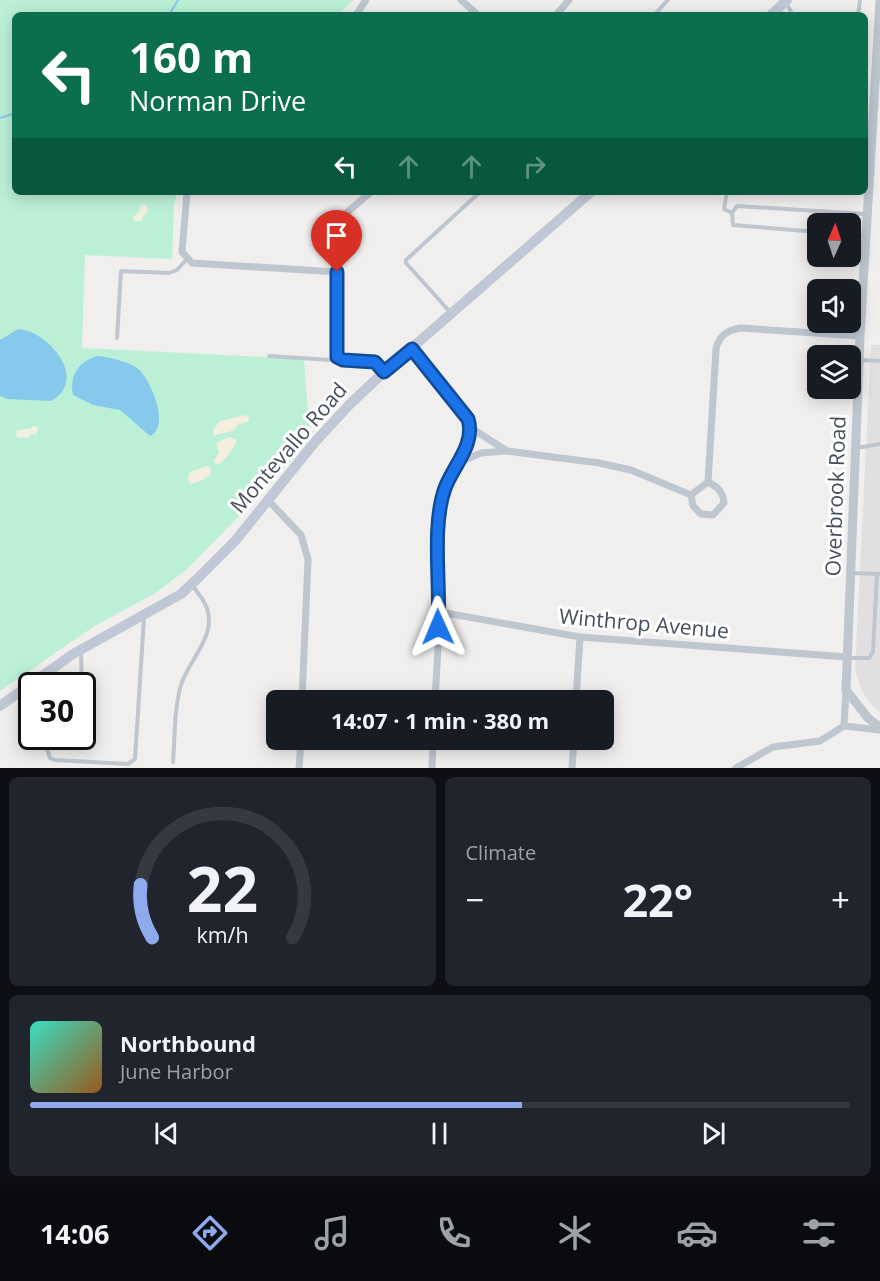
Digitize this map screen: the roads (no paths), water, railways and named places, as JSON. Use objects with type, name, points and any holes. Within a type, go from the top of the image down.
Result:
[{"type":"main road","points":[[774,12],[786,1]]},
{"type":"main road","name":"Montevallo Road","points":[[0,706],[81,649],[181,594],[218,561],[315,442],[350,404],[588,195]]},
{"type":"street","points":[[460,0],[474,12]]},
{"type":"street","points":[[559,12],[569,0]]},
{"type":"street","name":"Overbrook Road","points":[[868,163],[877,71],[880,1]]},
{"type":"street","points":[[187,195],[182,252],[187,259],[197,264],[337,272]]},
{"type":"street","points":[[367,195],[345,214],[337,272],[337,357],[343,360],[375,362],[384,372]]},
{"type":"street","name":"Overbrook Road","points":[[860,345],[867,195]]},
{"type":"street","points":[[692,495],[708,482],[718,340],[731,330],[741,328],[860,336]]},
{"type":"street","points":[[412,349],[468,419],[471,428],[460,462],[445,487],[439,523],[440,612],[436,690]]},
{"type":"street","name":"Overbrook Road","points":[[846,690],[858,399]]},
{"type":"street","points":[[471,428],[507,452]]},
{"type":"street","points":[[460,462],[481,453],[507,452],[599,463],[631,470],[692,495]]},
{"type":"street","points":[[692,495],[693,506],[701,514],[713,515],[724,503],[723,495],[708,482]]},
{"type":"street","points":[[268,500],[301,535],[308,559],[302,690]]},
{"type":"street","name":"Winthrop Avenue","points":[[440,612],[580,637],[847,657]]},
{"type":"street","points":[[577,690],[580,637]]},
{"type":"street","points":[[844,726],[846,690]]},
{"type":"street","points":[[846,690],[868,718],[880,728]]},
{"type":"street","points":[[736,768],[773,747],[820,741],[844,726],[880,728]]},
{"type":"street","points":[[299,768],[300,750]]},
{"type":"street","points":[[432,768],[433,750]]},
{"type":"street","points":[[572,768],[573,750]]},
{"type":"lane","points":[[657,12],[668,0]]},
{"type":"lane","points":[[451,313],[406,264],[406,260],[477,195]]},
{"type":"lane","points":[[726,195],[724,209],[732,213]]},
{"type":"lane","points":[[807,231],[733,225],[732,213],[737,206],[867,214]]},
{"type":"lane","points":[[861,236],[866,236]]},
{"type":"lane","points":[[117,338],[121,271],[174,272],[187,259]]},
{"type":"lane","points":[[269,356],[331,360],[337,357]]},
{"type":"lane","points":[[861,360],[880,361]]},
{"type":"lane","points":[[856,448],[880,444]]},
{"type":"lane","points":[[847,657],[869,658],[873,652],[878,574],[850,573]]},
{"type":"lane","points":[[173,762],[181,685],[201,648],[208,625],[205,603],[191,585]]},
{"type":"lane","points":[[47,750],[50,758],[55,760],[128,764],[135,759],[144,614]]},
{"type":"lane","points":[[81,649],[82,672]]},
{"type":"water","points":[[18,329],[42,338],[61,358],[66,370],[66,382],[62,392],[51,401],[7,399],[0,396],[0,340]]},
{"type":"water","points":[[98,356],[130,364],[143,374],[153,392],[159,414],[159,424],[150,436],[120,410],[93,405],[73,395],[73,381],[77,370],[86,361]]},
{"type":"waterway","points":[[171,12],[178,0]]},
{"type":"waterway","points":[[0,118],[12,114]]}]
